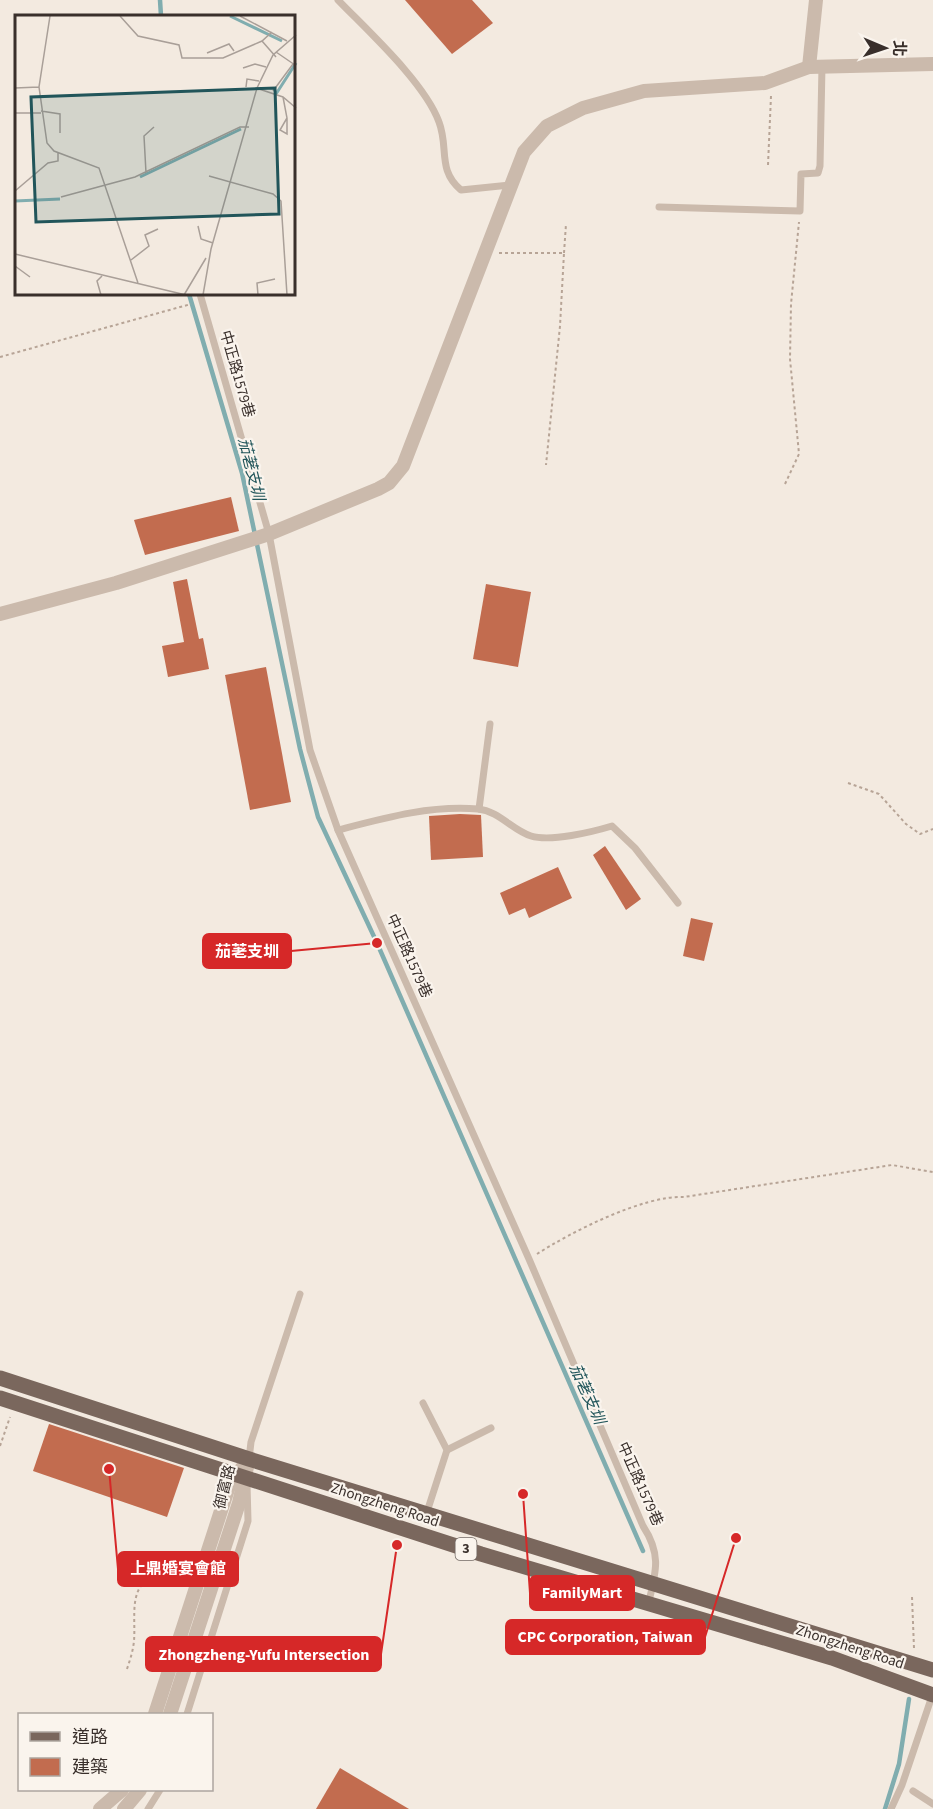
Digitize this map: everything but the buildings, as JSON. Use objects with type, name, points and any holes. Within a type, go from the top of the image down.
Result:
[{"type":"main road","name":"Zhongzheng Road","points":[[0,1378],[426,1515],[933,1670]]},
{"type":"main road","name":"Zhongzheng Road","points":[[7,1400],[240,1477],[648,1605],[832,1658],[933,1694]]},
{"type":"street","points":[[816,0],[816,66]]},
{"type":"street","points":[[0,614],[116,583],[269,534],[389,483],[403,465],[524,152],[547,126],[583,108],[644,91],[772,81],[816,66],[933,64]]},
{"type":"street","name":"御富路","points":[[155,1713],[198,1583],[249,1459]]},
{"type":"street","name":"御富路","points":[[170,1713],[240,1477]]},
{"type":"street","points":[[100,1809],[121,1791]]},
{"type":"street","points":[[124,1809],[139,1791]]},
{"type":"lane","points":[[338,0],[409,76],[434,111],[440,123],[447,172],[451,182],[461,190],[510,185]]},
{"type":"lane","points":[[659,207],[800,211],[801,174],[818,173],[820,166],[816,66]]},
{"type":"lane","name":"中正路1579巷","points":[[201,298],[269,534],[310,750],[338,830],[529,1259],[643,1526],[656,1551],[653,1584],[648,1605]]},
{"type":"lane","points":[[479,809],[490,723]]},
{"type":"lane","points":[[338,830],[410,811],[479,809],[492,813],[531,836],[581,836],[612,826],[634,848],[678,903]]},
{"type":"lane","points":[[249,1459],[251,1442],[300,1294]]},
{"type":"lane","points":[[423,1403],[447,1450],[426,1515]]},
{"type":"lane","points":[[447,1450],[491,1428]]},
{"type":"lane","points":[[187,1713],[248,1521],[249,1494],[240,1477]]},
{"type":"lane","points":[[891,1809],[933,1694]]},
{"type":"lane","points":[[148,1809],[159,1791]]},
{"type":"lane","points":[[913,1791],[933,1804]]},
{"type":"path","points":[[768,165],[772,81]]},
{"type":"path","points":[[785,483],[799,454],[790,359],[791,304],[800,211]]},
{"type":"path","points":[[546,465],[560,326],[566,224]]},
{"type":"path","points":[[484,253],[564,253]]},
{"type":"path","points":[[0,357],[201,298]]},
{"type":"path","points":[[848,783],[879,794],[906,824],[920,834],[933,829]]},
{"type":"path","points":[[529,1259],[576,1232],[617,1214],[672,1196],[684,1197],[892,1165],[933,1172]]},
{"type":"path","points":[[0,1446],[7,1400]]},
{"type":"path","points":[[127,1669],[134,1645],[134,1599],[141,1583],[158,1573],[198,1583]]},
{"type":"path","points":[[912,1597],[914,1664]]},
{"type":"waterway","name":"茄荖支圳","points":[[160,0],[161,15]]},
{"type":"waterway","name":"茄荖支圳","points":[[190,296],[242,473],[300,749],[318,817],[377,943],[643,1551]]},
{"type":"waterway","points":[[885,1809],[899,1764],[909,1699]]},
{"type":"place","name":"茄荖支圳","points":[[377,943]]},
{"type":"place","name":"上鼎婚宴會館","points":[[109,1469]]},
{"type":"place","name":"FamilyMart","points":[[523,1494]]},
{"type":"place","name":"CPC Corporation, Taiwan","points":[[736,1538]]},
{"type":"place","name":"Zhongzheng-Yufu Intersection","points":[[397,1545]]}]
